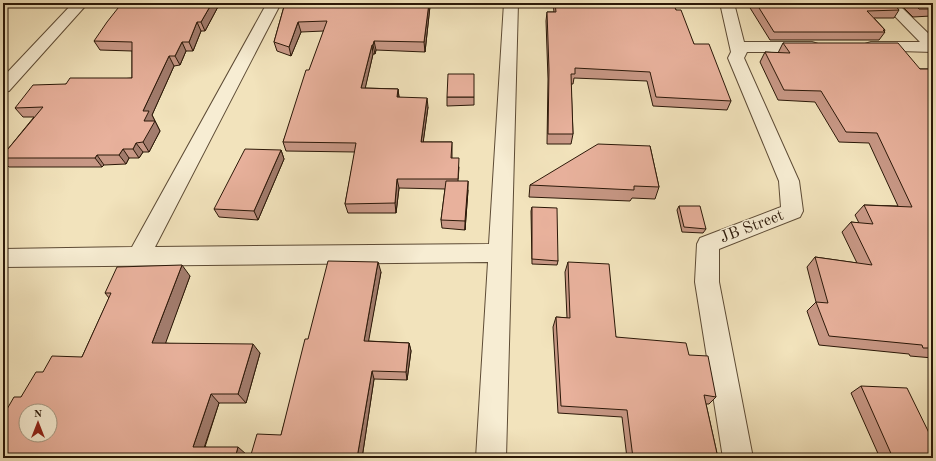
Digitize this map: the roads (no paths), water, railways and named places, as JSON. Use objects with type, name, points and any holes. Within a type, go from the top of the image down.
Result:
[{"type":"street","points":[[3,87],[81,3]]},
{"type":"street","points":[[139,256],[274,3]]},
{"type":"street","points":[[490,458],[501,253],[511,3]]},
{"type":"street","name":"JB Street","points":[[727,3],[739,52],[736,58],[789,181],[792,211],[708,244],[707,282],[738,458]]},
{"type":"street","points":[[889,3],[933,47]]},
{"type":"street","points":[[738,47],[823,47]]},
{"type":"street","points":[[854,47],[933,47]]},
{"type":"street","points":[[3,258],[501,253]]}]
